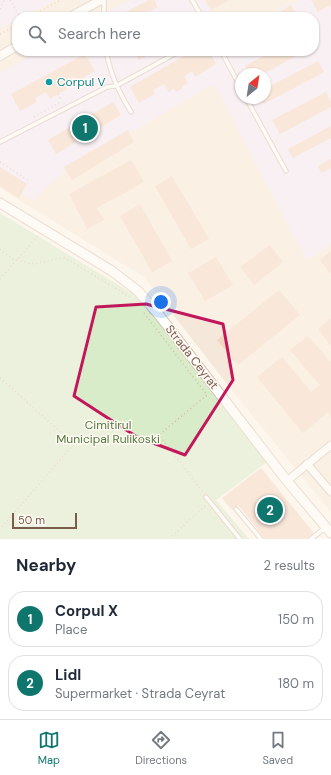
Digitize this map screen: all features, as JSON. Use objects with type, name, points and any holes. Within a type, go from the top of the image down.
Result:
[{"type":"main road","name":"Strada Ceyrat","points":[[0,204],[112,271],[142,295],[164,321],[287,481],[328,530]]},
{"type":"street","points":[[80,12],[103,0]]},
{"type":"street","points":[[0,56],[12,49]]},
{"type":"street","points":[[287,481],[328,447],[331,455]]},
{"type":"street","points":[[308,464],[331,492]]},
{"type":"lane","points":[[103,0],[104,12]]},
{"type":"lane","points":[[192,0],[199,12]]},
{"type":"lane","points":[[107,56],[116,86],[130,112]]},
{"type":"lane","points":[[0,142],[107,86],[116,86],[171,56]]},
{"type":"lane","points":[[224,56],[235,77]]},
{"type":"lane","points":[[249,104],[286,171]]},
{"type":"lane","points":[[206,497],[240,539]]},
{"type":"lane","points":[[236,509],[261,539]]},
{"type":"lane","points":[[311,539],[328,530]]},
{"type":"path","points":[[0,9],[4,0]]},
{"type":"path","points":[[15,0],[11,1],[17,12]]},
{"type":"path","points":[[39,12],[61,0]]},
{"type":"path","points":[[0,34],[12,27]]},
{"type":"path","points":[[30,119],[62,102],[58,94]]},
{"type":"path","points":[[0,162],[29,181]]},
{"type":"path","points":[[0,279],[42,229]]},
{"type":"path","points":[[0,249],[16,260],[25,264],[44,263],[59,258],[65,258],[134,299]]},
{"type":"path","points":[[143,311],[207,395],[159,435],[206,497]]},
{"type":"path","points":[[0,378],[74,444],[0,529]]},
{"type":"path","points":[[170,539],[210,501]]},
{"type":"highlighted area","points":[[146,304],[223,324],[233,380],[185,455],[137,437],[74,396],[96,307]]},
{"type":"shaded area","points":[[0,0],[331,0],[331,512],[234,393],[144,277],[0,188]]},
{"type":"shaded area","points":[[0,0],[56,0],[33,12],[12,12],[12,23],[0,29]]},
{"type":"shaded area","points":[[128,0],[204,0],[211,12],[107,12]]},
{"type":"shaded area","points":[[298,0],[331,0],[331,244],[307,261],[214,84],[66,170],[33,200],[0,182],[0,73],[29,56],[319,56],[319,12],[275,12]]},
{"type":"green space","name":"Cimitirul Municipal Rulikoski","points":[[0,213],[140,298],[216,395],[267,462],[216,500],[249,539],[0,539]]},
{"type":"building","points":[[149,0],[154,0],[158,7],[149,12],[125,12]]},
{"type":"building","points":[[205,0],[229,0],[211,10]]},
{"type":"building","points":[[311,0],[331,0],[331,8],[329,5],[318,12]]},
{"type":"building","points":[[291,5],[296,12],[279,12]]},
{"type":"building","name":"Corpul V","points":[[81,56],[86,56],[95,71],[76,82],[74,77],[64,83],[67,89],[50,99],[46,92],[35,98],[37,102],[20,111],[11,94]]},
{"type":"building","points":[[137,56],[146,56],[139,60]]},
{"type":"building","points":[[184,56],[212,56],[216,64],[195,77],[192,71],[184,76],[188,83],[176,92],[174,89],[169,92],[164,84],[153,90],[155,94],[139,103],[130,87]]},
{"type":"building","points":[[264,56],[297,56],[271,70],[271,68],[246,68],[245,66]]},
{"type":"building","points":[[318,61],[324,72],[271,100],[271,86]]},
{"type":"building","points":[[326,92],[331,102],[331,107],[280,134],[272,120]]},
{"type":"building","points":[[113,102],[121,115],[56,154],[48,140]]},
{"type":"building","points":[[331,126],[331,138],[293,158],[288,149]]},
{"type":"building","points":[[128,130],[134,142],[72,180],[64,167]]},
{"type":"building","points":[[331,159],[331,168],[321,173],[318,166]]},
{"type":"building","points":[[131,160],[144,182],[97,208],[104,220],[87,229],[69,194]]},
{"type":"building","points":[[0,167],[27,184],[19,198],[0,186]]},
{"type":"building","points":[[172,176],[209,239],[191,249],[155,186]]},
{"type":"building","points":[[140,204],[172,261],[152,272],[120,216]]},
{"type":"building","points":[[270,245],[283,262],[254,285],[240,267]]},
{"type":"building","points":[[331,251],[331,274],[320,260]]},
{"type":"building","points":[[216,257],[233,285],[205,301],[188,273]]},
{"type":"building","points":[[279,290],[300,315],[238,365],[217,340]]},
{"type":"building","points":[[331,318],[331,346],[318,329]]},
{"type":"building","points":[[308,336],[331,362],[331,417],[328,412],[303,433],[257,377],[282,357],[311,392],[320,385],[290,350]]},
{"type":"building","points":[[261,468],[314,533],[307,539],[265,539],[238,505],[232,510],[222,498]]},
{"type":"place","name":"Corpul V","points":[[49,82]]},
{"type":"place","name":"Corpul X","points":[[85,128]]},
{"type":"place","name":"Lidl","points":[[270,510]]}]
